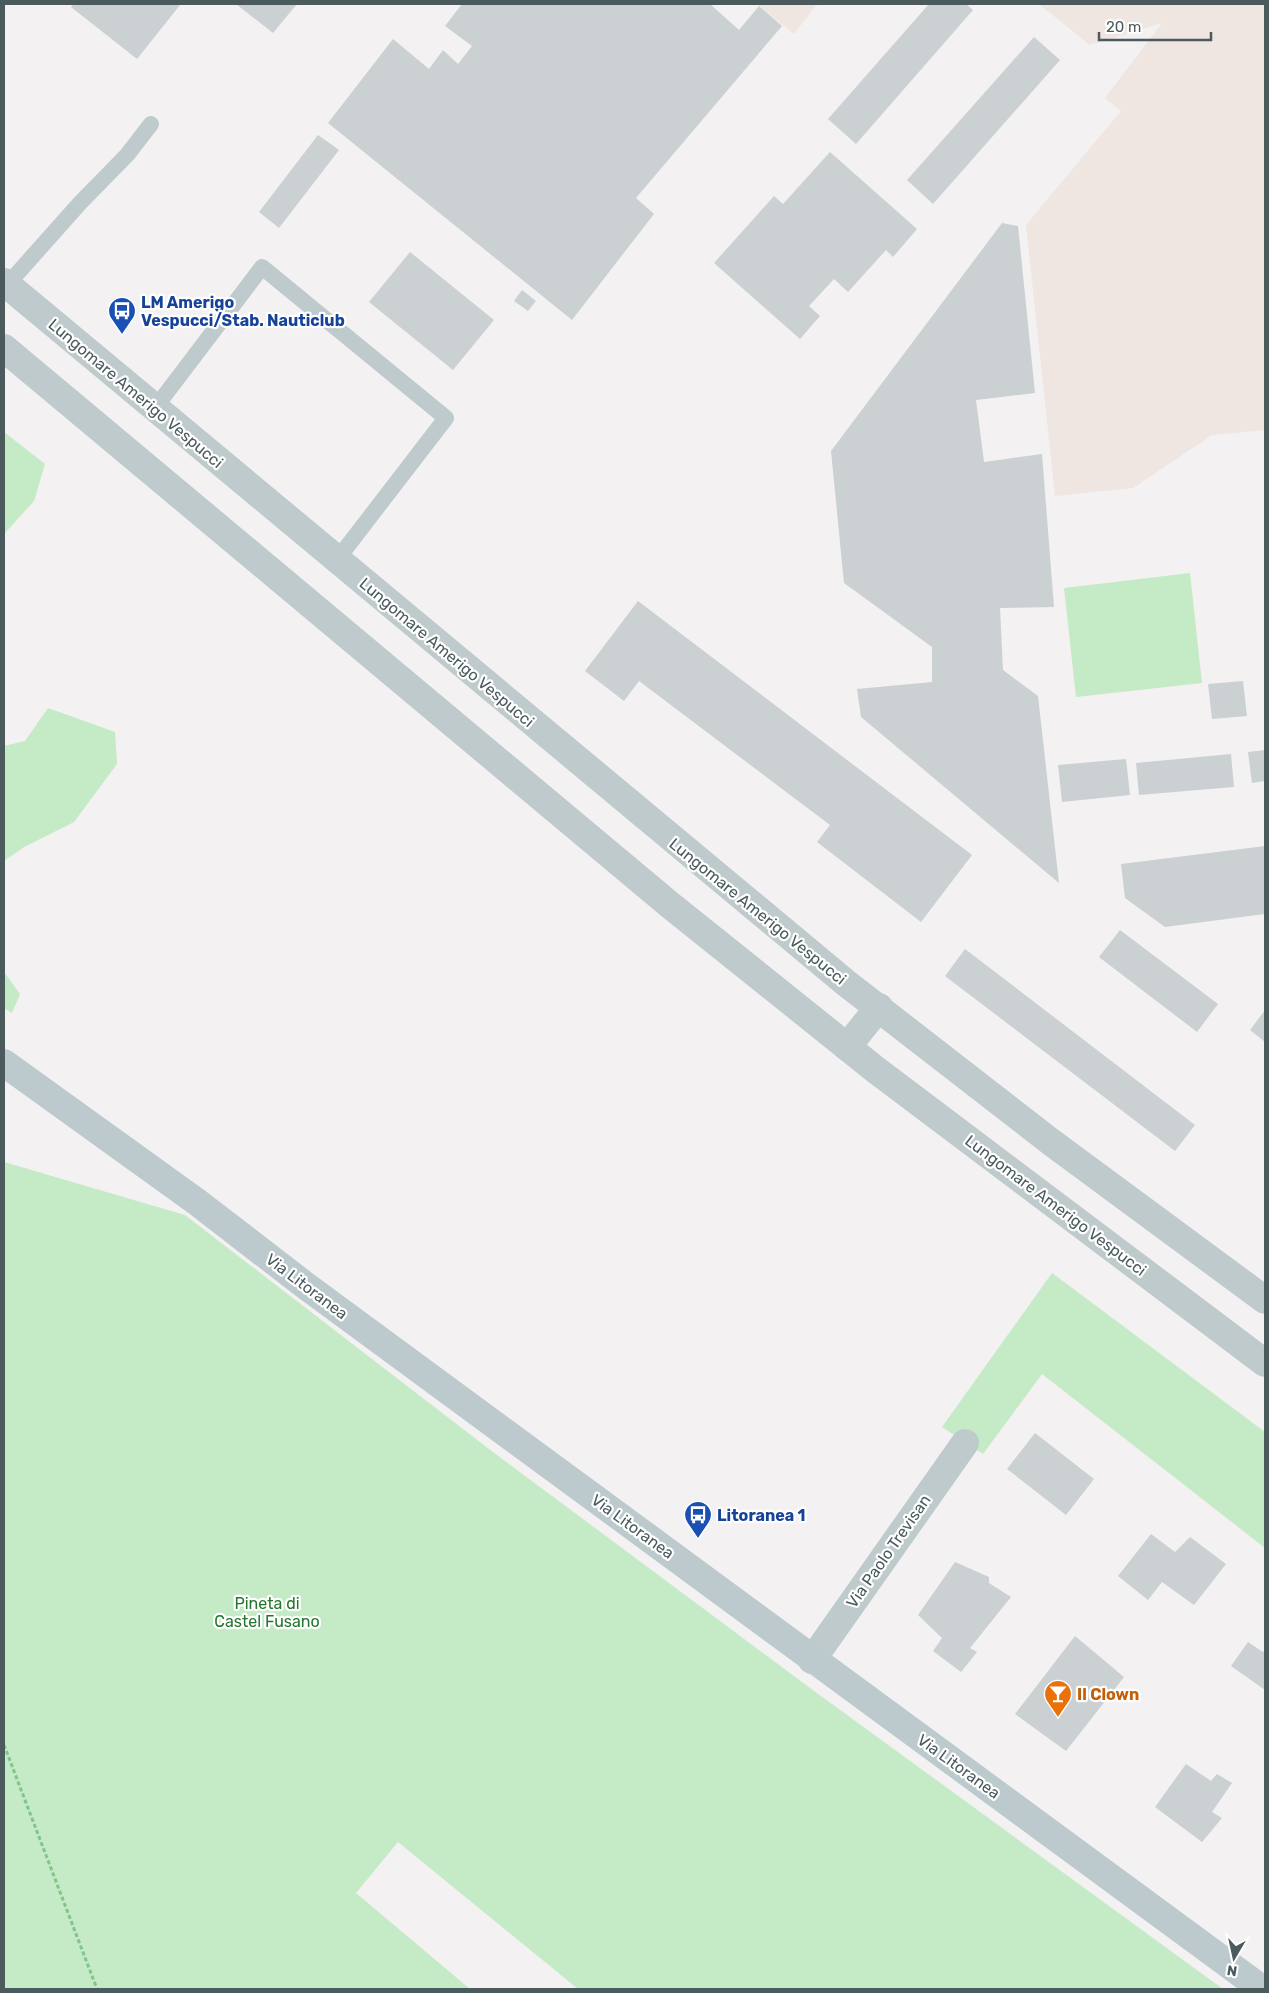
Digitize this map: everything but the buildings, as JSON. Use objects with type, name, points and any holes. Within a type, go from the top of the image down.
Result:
[{"type":"main road","name":"Via Litoranea","points":[[4,1062],[197,1202],[306,1286],[812,1660],[978,1779],[1262,1989]]},
{"type":"street","name":"Lungomare Amerigo Vespucci","points":[[8,293],[155,408],[336,561],[846,983],[1051,1142],[1265,1300]]},
{"type":"street","name":"Lungomare Amerigo Vespucci","points":[[4,348],[670,905],[847,1047],[1265,1363]]},
{"type":"street","points":[[847,1047],[879,1007]]},
{"type":"street","name":"Via Paolo Trevisan","points":[[812,1660],[965,1443]]},
{"type":"lane","points":[[8,293],[80,203],[126,155],[151,124]]},
{"type":"lane","points":[[155,408],[262,267],[446,418],[336,561]]},
{"type":"path","points":[[4,1744],[97,1989]]},
{"type":"green space","points":[[4,432],[45,464],[34,501],[4,534]]},
{"type":"green space","points":[[1190,573],[1202,683],[1076,697],[1064,588]]},
{"type":"green space","points":[[48,708],[115,732],[117,764],[74,822],[24,847],[4,861],[4,746],[25,741]]},
{"type":"green space","points":[[4,972],[20,994],[12,1013],[4,1008]]},
{"type":"green space","name":"Pineta di Castel Fusano","points":[[4,1162],[185,1215],[489,1449],[810,1688],[1223,1989],[578,1989],[398,1842],[356,1893],[470,1989],[4,1989]]},
{"type":"green space","points":[[1052,1273],[1265,1432],[1265,1548],[1042,1374],[983,1454],[942,1427]]},
{"type":"sand","points":[[757,4],[817,4],[794,34]]},
{"type":"sand","points":[[1039,4],[1265,4],[1265,430],[1212,435],[1133,488],[1055,496],[1026,225],[1121,111],[1105,98],[1162,23],[1090,45]]},
{"type":"place","name":"LM Amerigo Vespucci/Stab. Nauticlub","points":[[122,335]]},
{"type":"place","name":"Litoranea 1","points":[[698,1539]]},
{"type":"place","name":"Il Clown","points":[[1058,1718]]}]
